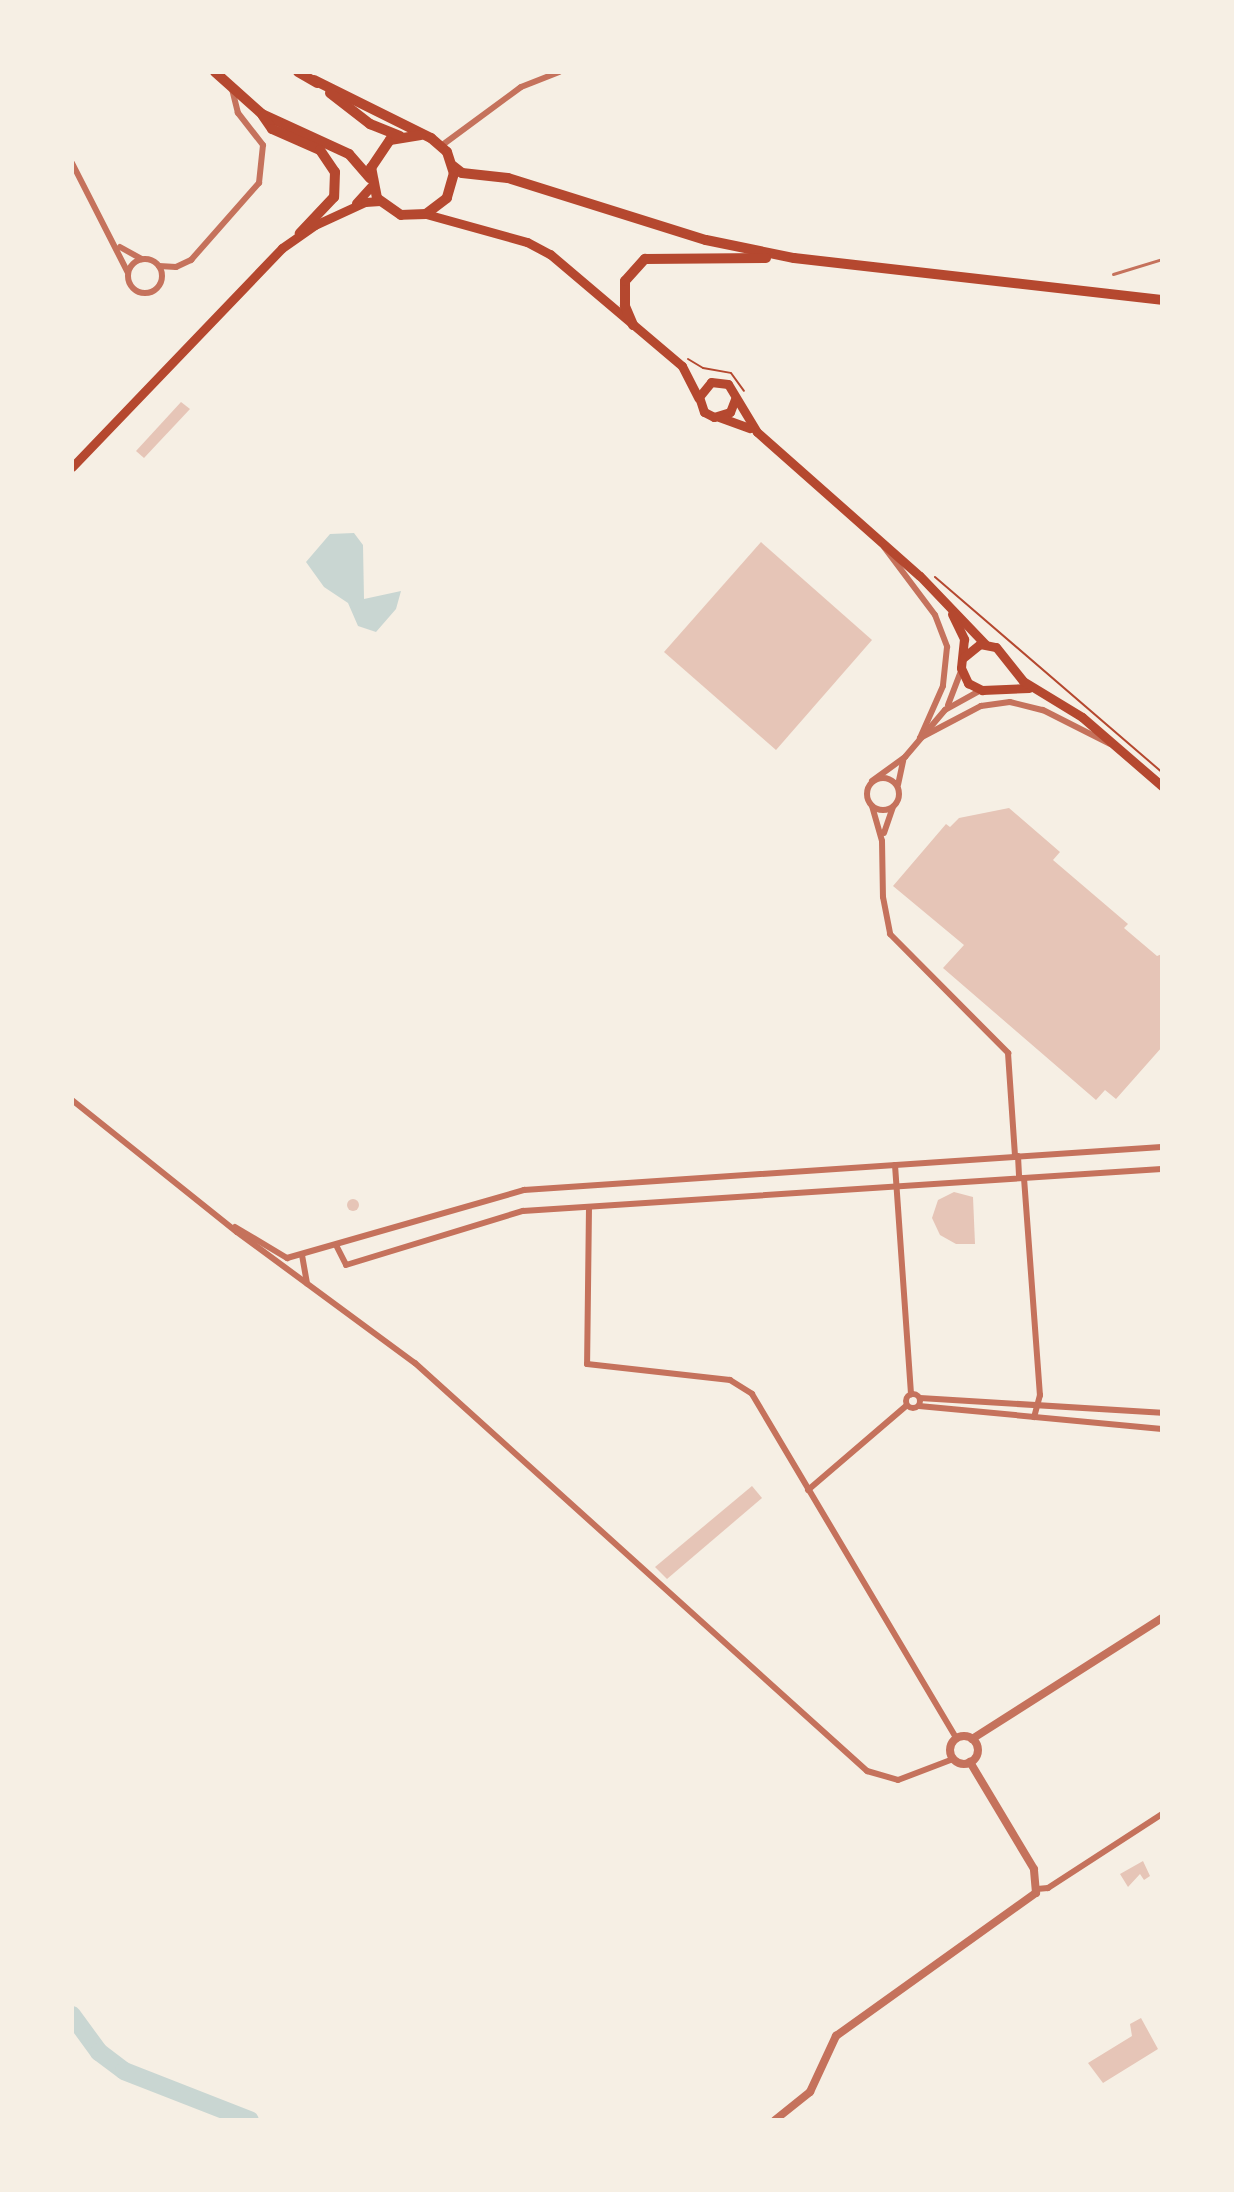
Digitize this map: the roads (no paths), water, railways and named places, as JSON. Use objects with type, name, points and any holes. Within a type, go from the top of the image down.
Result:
[{"type":"main road","points":[[215,72],[262,114],[349,154],[371,182],[380,201],[401,215],[426,214],[540,247],[633,325],[685,362],[721,381],[741,398],[760,434]]},
{"type":"main road","points":[[298,72],[313,76],[441,146],[453,166],[462,173],[508,178],[706,240],[794,258],[1162,300]]},
{"type":"main road","points":[[313,76],[360,118],[400,136],[421,135]]},
{"type":"main road","points":[[72,467],[334,197],[335,172],[320,150],[272,129],[262,114]]},
{"type":"main road","points":[[343,212],[371,182],[378,152],[400,136]]},
{"type":"main road","points":[[426,214],[447,198],[452,186],[453,166]]},
{"type":"main road","points":[[452,186],[482,175]]},
{"type":"main road","points":[[447,198],[452,215],[467,227]]},
{"type":"main road","points":[[300,233],[343,212],[380,201]]},
{"type":"main road","points":[[633,325],[624,287],[629,271],[645,259],[668,255],[794,258]]},
{"type":"main road","points":[[685,362],[704,412],[760,434],[883,542],[985,644],[996,647],[1037,690],[1116,746],[1162,786]]},
{"type":"main road","points":[[699,399],[705,385],[721,381]]},
{"type":"main road","points":[[718,417],[730,412],[741,398]]},
{"type":"main road","points":[[947,604],[964,639],[961,668],[968,683],[988,689],[1037,690]]},
{"type":"main road","points":[[964,657],[985,644]]},
{"type":"main road","points":[[988,689],[1003,680],[1007,662]]},
{"type":"street","points":[[441,146],[512,93],[559,72]]},
{"type":"street","points":[[115,242],[127,254],[159,266],[179,266],[191,260],[259,183],[263,145],[238,113],[232,89]]},
{"type":"street","points":[[72,163],[115,242],[134,289],[150,292],[161,281],[159,266]]},
{"type":"street","points":[[128,273],[144,259]]},
{"type":"street","points":[[883,542],[889,559],[935,615],[947,647],[943,686],[920,738]]},
{"type":"street","points":[[961,668],[945,710],[905,757],[872,781],[867,794],[882,841],[883,897],[894,940],[1006,1048],[1016,1156],[1022,1178],[1038,1405],[1034,1417]]},
{"type":"street","points":[[945,710],[988,689]]},
{"type":"street","points":[[920,738],[981,706],[1010,702],[1043,710],[1094,740],[1116,746]]},
{"type":"street","points":[[882,841],[895,804],[905,757]]},
{"type":"street","points":[[872,781],[887,778],[898,788]]},
{"type":"street","points":[[872,806],[886,809],[895,804]]},
{"type":"street","points":[[72,1100],[309,1287],[415,1363],[867,1771],[898,1780],[953,1759],[970,1762],[1034,1869],[1037,1889]]},
{"type":"street","points":[[235,1227],[279,1256],[302,1255],[524,1190],[1162,1147]]},
{"type":"street","points":[[895,1165],[911,1394],[907,1405]]},
{"type":"street","points":[[336,1245],[346,1265],[523,1211],[1162,1169]]},
{"type":"street","points":[[589,1207],[587,1364],[737,1383],[752,1394],[956,1738]]},
{"type":"street","points":[[302,1255],[309,1287]]},
{"type":"street","points":[[911,1394],[920,1402],[1162,1429]]},
{"type":"street","points":[[808,1490],[907,1405],[920,1402],[1162,1413]]},
{"type":"street","points":[[956,1738],[972,1739],[1162,1618]]},
{"type":"street","points":[[953,1759],[950,1750],[956,1738]]},
{"type":"street","points":[[970,1762],[977,1751],[972,1739]]},
{"type":"street","points":[[775,2120],[810,2092],[827,2045],[836,2036],[1025,1904],[1037,1889],[1048,1888],[1162,1814]]},
{"type":"lane","points":[[1113,274],[1162,259]]},
{"type":"waterway","points":[[72,2015],[99,2052],[124,2071],[250,2120]]}]
